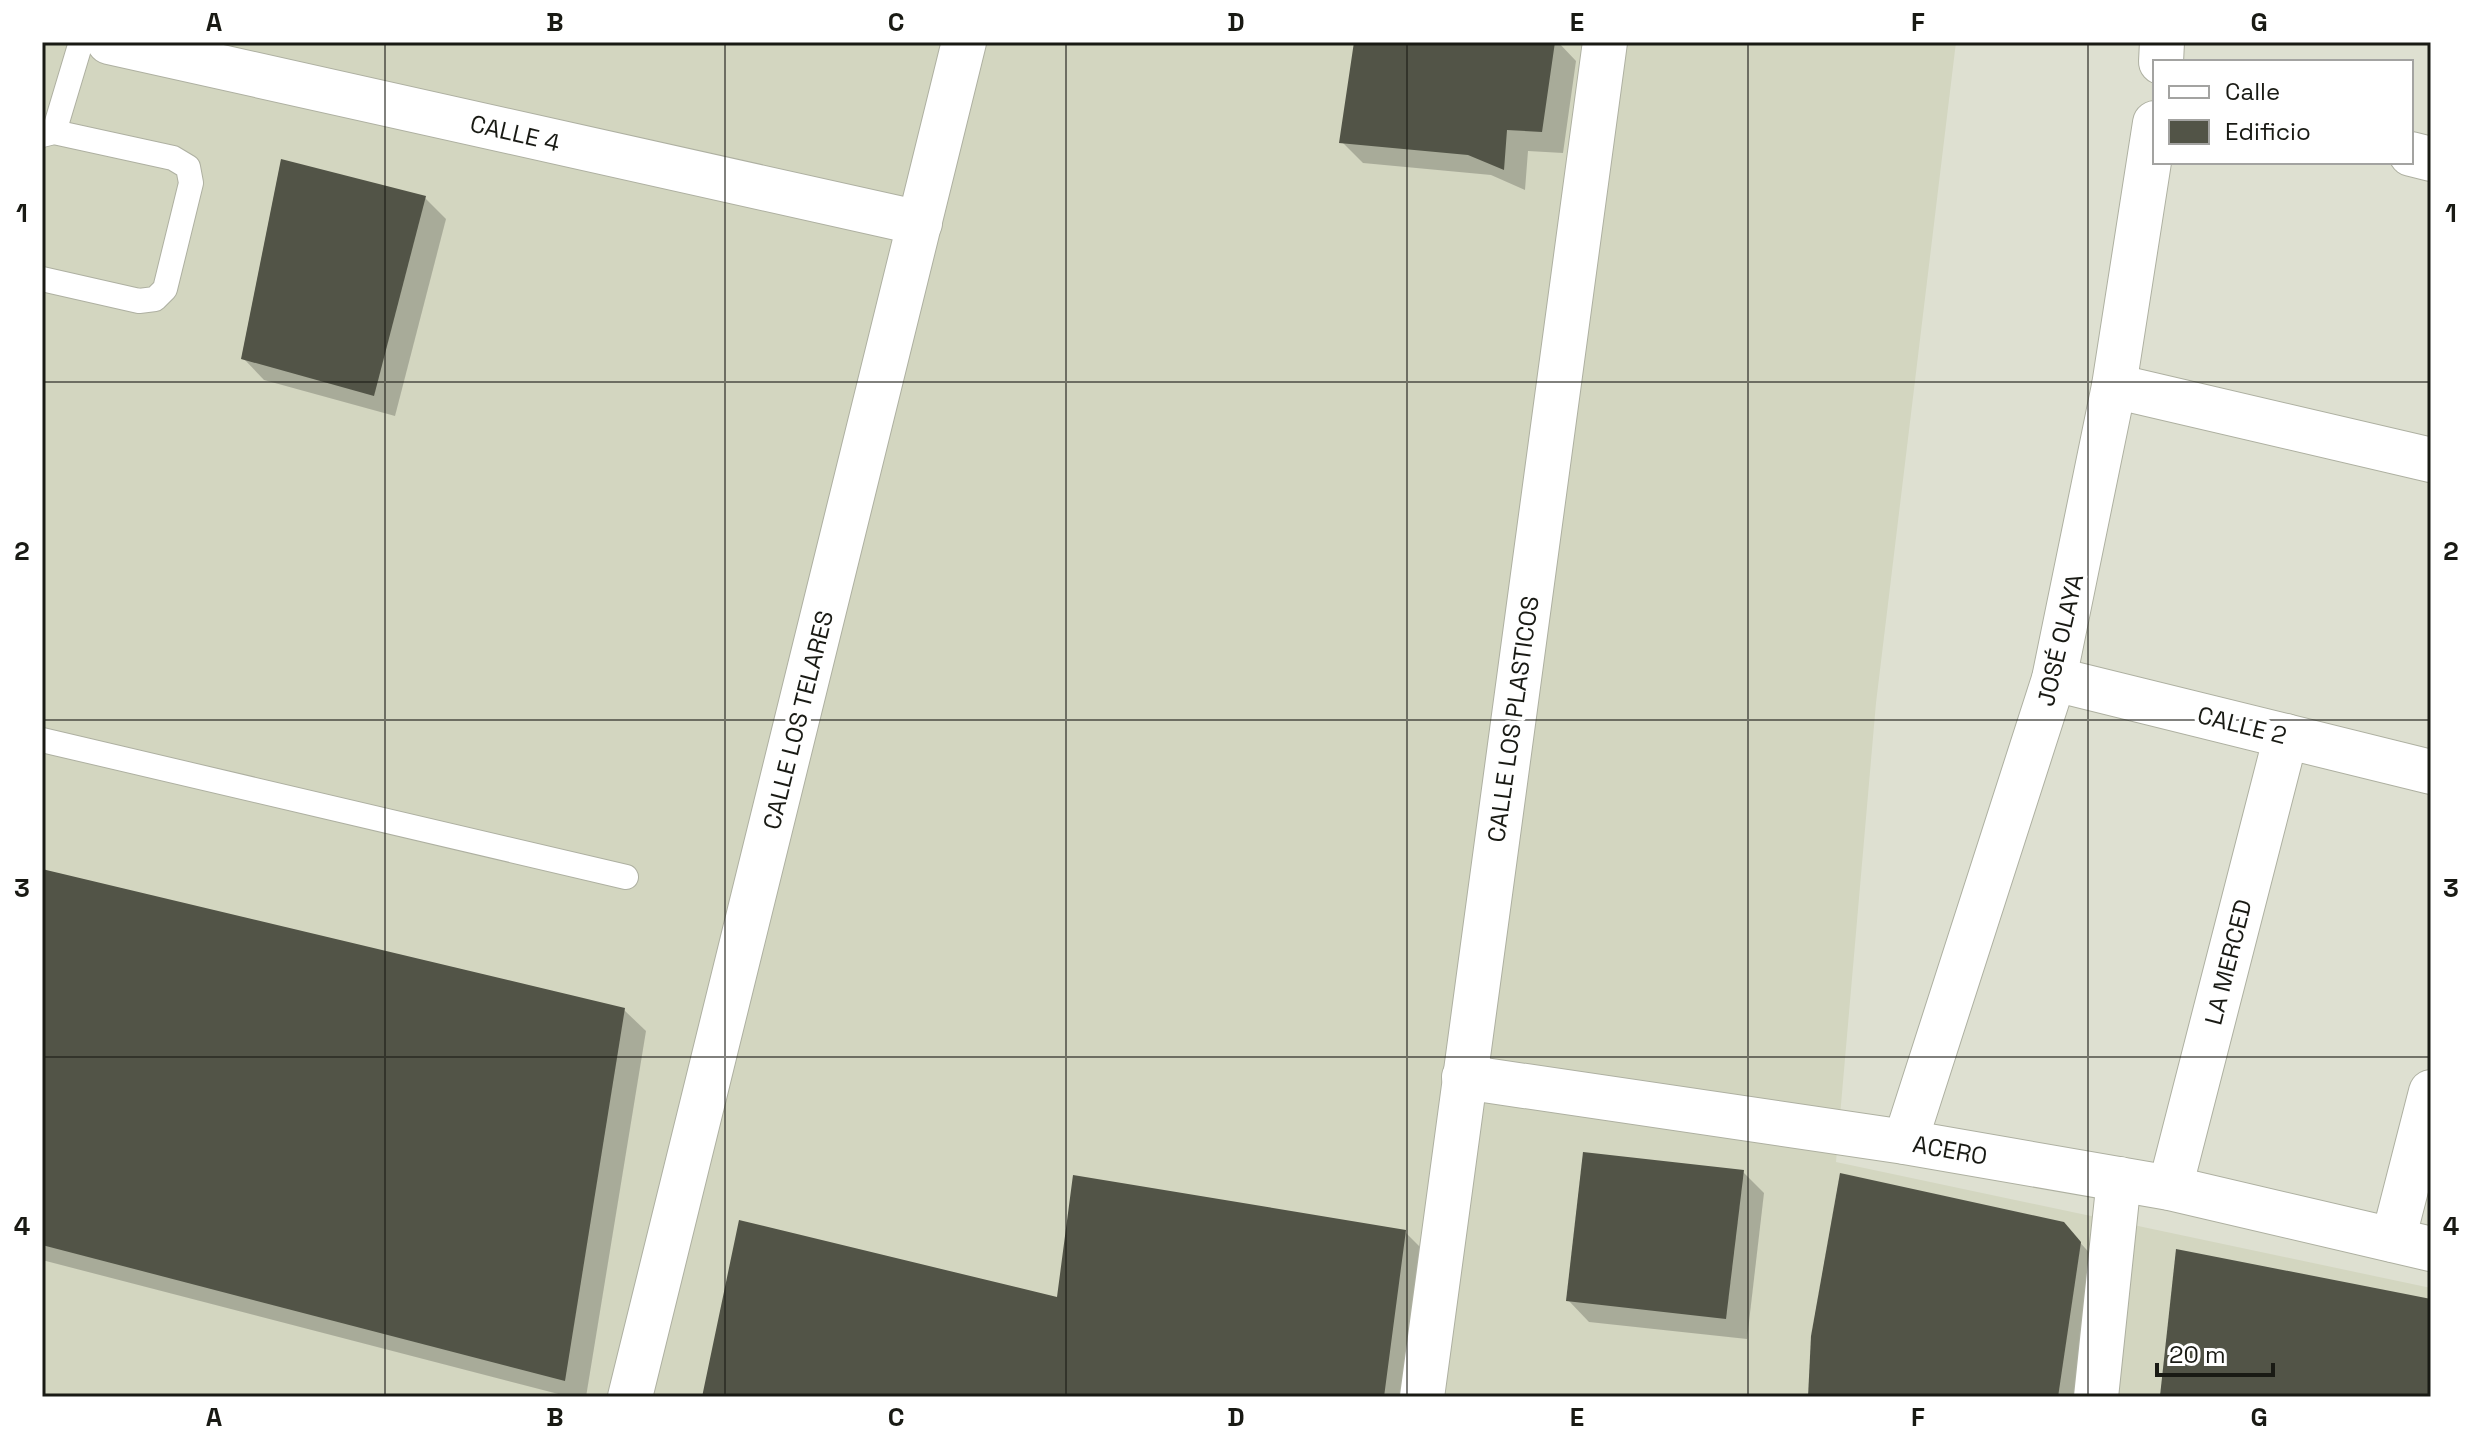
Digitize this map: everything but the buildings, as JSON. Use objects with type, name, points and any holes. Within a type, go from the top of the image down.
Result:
[{"type":"street","name":"CALLE 4","points":[[109,42],[920,223]]},
{"type":"street","name":"CALLE LOS TELARES","points":[[630,1397],[964,42]]},
{"type":"street","name":"CALLE LOS PLASTICOS","points":[[1422,1397],[1605,42]]},
{"type":"street","name":"JOSÉ OLAYA","points":[[1905,1142],[2054,679],[2114,386],[2153,136]]},
{"type":"street","points":[[2114,386],[2431,460]]},
{"type":"street","name":"CALLE 2","points":[[2054,679],[2431,772]]},
{"type":"street","name":"LA MERCED","points":[[2170,1188],[2286,736]]},
{"type":"street","name":"ACERO","points":[[1464,1077],[1905,1142],[2119,1179],[2412,1244]]},
{"type":"street","points":[[2412,1244],[2431,1092]]},
{"type":"street","points":[[2096,1397],[2119,1179]]},
{"type":"lane","points":[[42,279],[139,301],[155,299],[165,289],[191,183],[188,167],[173,158],[48,134],[81,42]]},
{"type":"lane","points":[[42,740],[626,877]]},
{"type":"shaded area","points":[[42,42],[1956,42],[1876,703],[1836,1162],[2431,1288],[2431,1397],[42,1397]]}]
